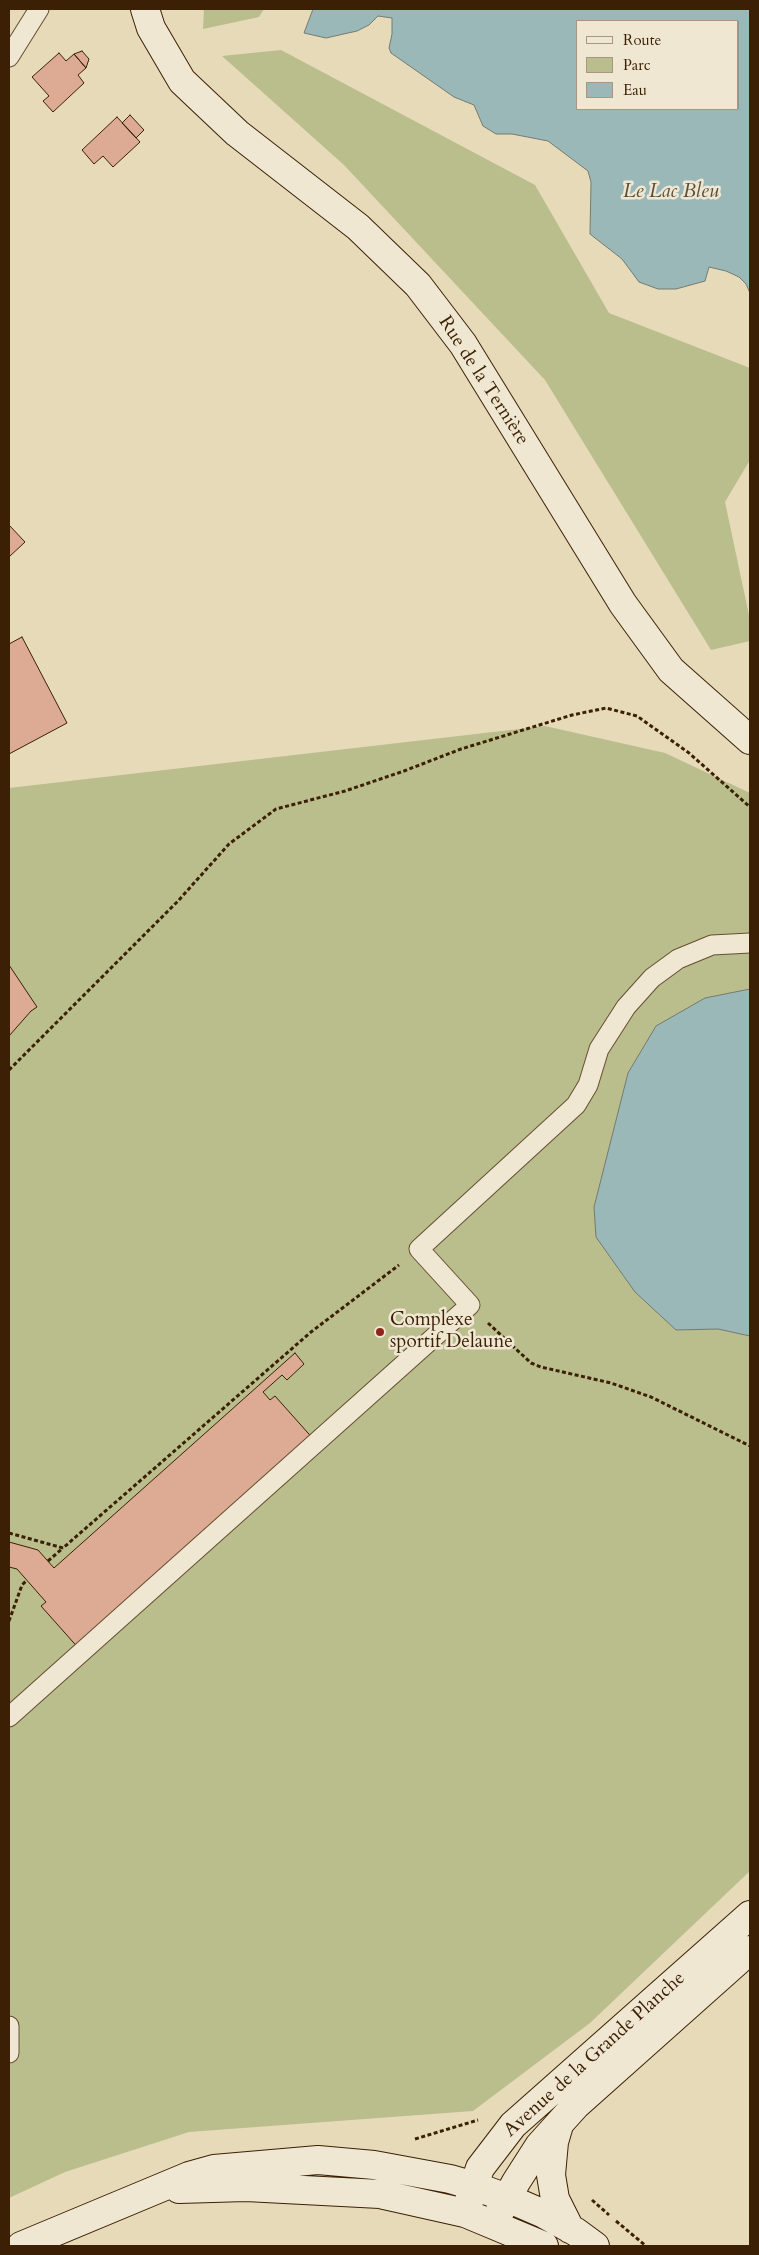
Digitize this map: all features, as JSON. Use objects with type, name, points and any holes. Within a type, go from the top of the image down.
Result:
[{"type":"street","name":"Rue de la Ternière","points":[[145,9],[151,28],[182,81],[237,133],[358,227],[418,285],[463,344],[622,604],[671,670],[750,740]]},
{"type":"street","name":"Avenue de la Grande Planche","points":[[465,2213],[480,2168],[513,2125],[750,1915]]},
{"type":"street","name":"Avenue de la Grande Planche","points":[[494,2224],[507,2198],[539,2146],[576,2105],[750,1950]]},
{"type":"street","name":"Avenue de la Grande Planche","points":[[559,2124],[554,2142],[551,2175],[555,2200],[570,2229]]},
{"type":"street","points":[[21,2246],[160,2190],[189,2176],[214,2168],[318,2160],[374,2165],[450,2179],[474,2186],[544,2214],[595,2246]]},
{"type":"street","points":[[160,2190],[246,2188],[380,2194],[465,2213],[544,2246]]},
{"type":"lane","points":[[9,57],[38,9]]},
{"type":"lane","points":[[9,1717],[470,1305],[419,1249],[576,1106],[588,1085],[600,1050],[626,1007],[652,978],[678,960],[712,945],[750,943]]},
{"type":"lane","points":[[9,2026],[9,2053]]},
{"type":"path","points":[[9,1070],[178,901],[229,844],[276,810],[345,791],[488,740],[572,715],[606,708],[637,716],[689,753],[750,807]]},
{"type":"path","points":[[48,1561],[310,1332],[419,1249]]},
{"type":"path","points":[[470,1305],[516,1351],[530,1362],[541,1367],[611,1383],[644,1394],[742,1440],[750,1446]]},
{"type":"path","points":[[9,1533],[63,1548]]},
{"type":"path","points":[[9,1621],[22,1585],[26,1581]]},
{"type":"path","points":[[586,2193],[596,2204],[646,2246]]},
{"type":"green space","points":[[204,9],[264,9],[259,17],[203,29]]},
{"type":"green space","points":[[281,50],[535,185],[609,313],[750,368],[750,460],[725,502],[750,620],[750,641],[711,650],[545,380],[344,165],[222,56]]},
{"type":"green space","name":"Complexe sportif Delaune","points":[[545,726],[665,753],[750,793],[750,1871],[590,2023],[473,2111],[189,2132],[65,2172],[9,2198],[9,788]]},
{"type":"water","name":"Le Lac Bleu","points":[[313,9],[750,9],[750,293],[746,284],[739,277],[726,271],[709,267],[705,281],[676,289],[658,289],[639,282],[622,259],[590,234],[591,182],[588,171],[548,141],[512,134],[496,134],[483,126],[474,105],[454,97],[391,53],[389,48],[392,34],[392,18],[378,16],[369,25],[357,31],[326,38],[304,33]]},
{"type":"water","points":[[750,989],[750,1336],[718,1329],[676,1330],[635,1292],[596,1237],[594,1207],[628,1073],[656,1026],[705,998]]},
{"type":"building","points":[[82,51],[89,59],[86,68],[74,54]]},
{"type":"building","points":[[59,53],[66,61],[74,54],[86,68],[78,75],[84,83],[53,112],[43,101],[49,96],[32,77]]},
{"type":"building","points":[[130,115],[144,130],[136,138],[122,123]]},
{"type":"building","points":[[117,117],[140,142],[113,167],[103,156],[94,164],[82,150]]},
{"type":"building","points":[[9,525],[25,542],[9,557]]},
{"type":"building","points":[[22,637],[67,723],[9,754],[9,644]]},
{"type":"building","points":[[9,965],[37,1007],[31,1011],[9,1036]]},
{"type":"building","points":[[295,1353],[304,1364],[287,1380],[282,1375],[263,1392],[270,1400],[275,1396],[316,1442],[81,1651],[41,1606],[46,1602],[17,1569],[9,1567],[9,1542],[38,1550],[54,1568]]},
{"type":"place","name":"Complexe sportif Delaune","points":[[380,1332]]}]
